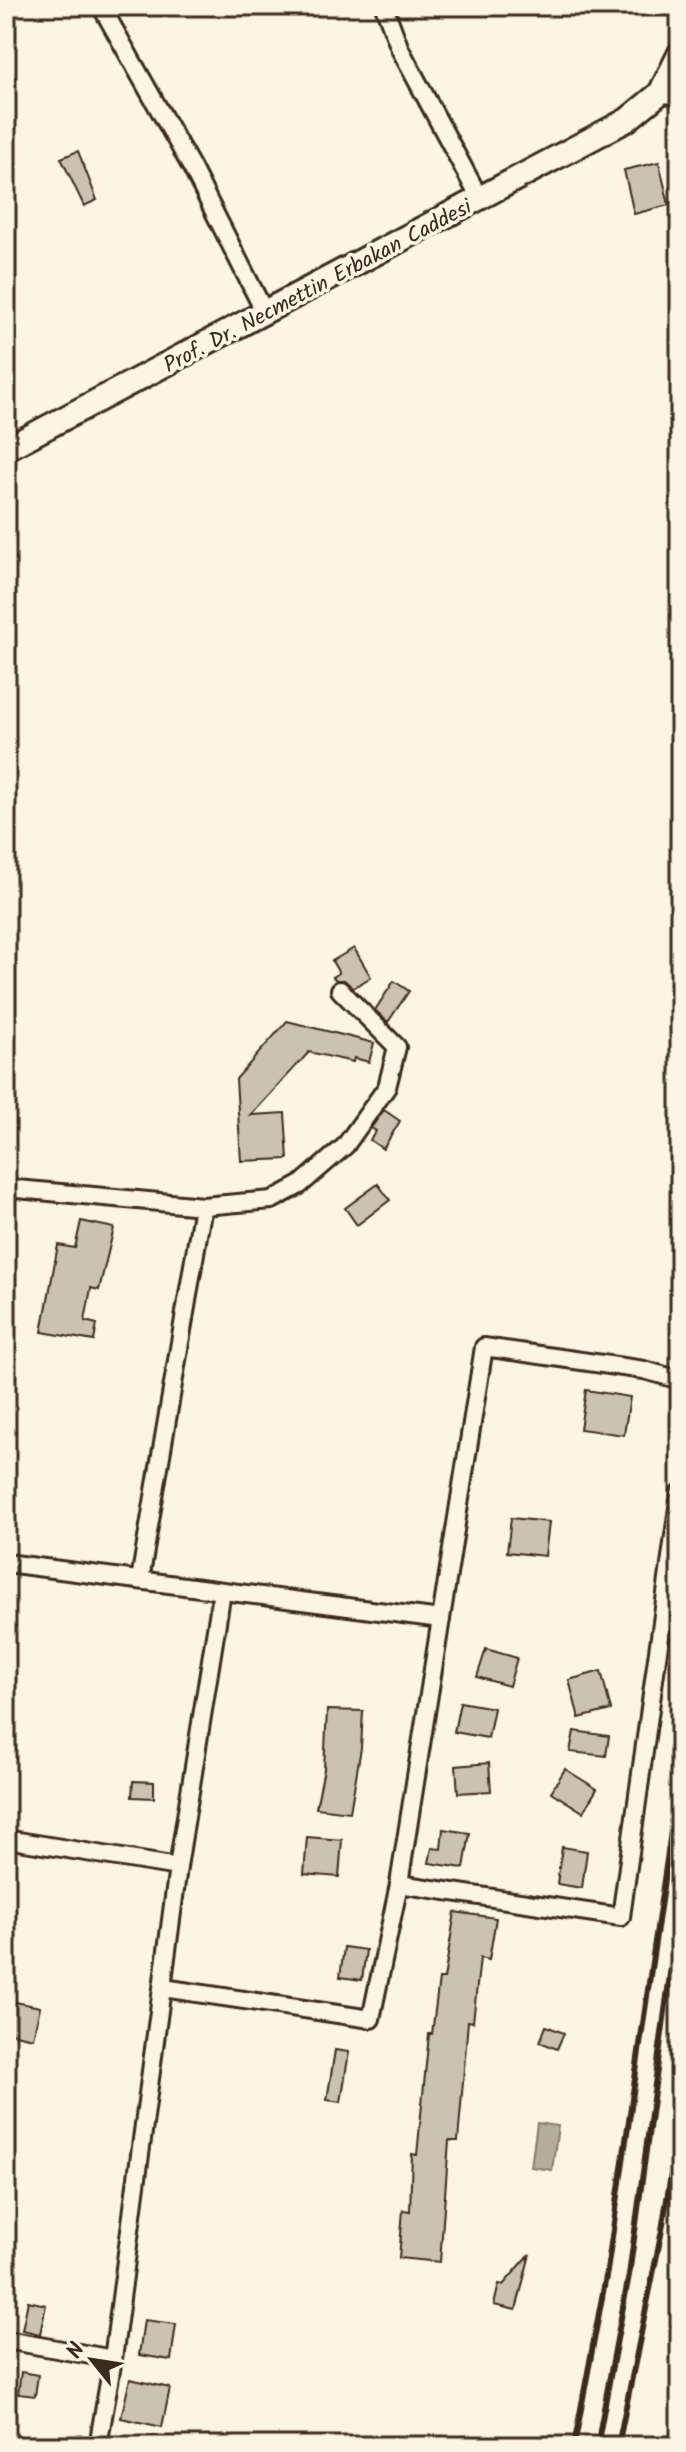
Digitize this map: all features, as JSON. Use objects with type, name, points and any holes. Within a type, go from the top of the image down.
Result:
[{"type":"street","points":[[101,6],[192,168],[265,313]]},
{"type":"street","points":[[384,6],[400,49],[480,199]]},
{"type":"street","points":[[670,95],[680,53]]},
{"type":"street","name":"Prof. Dr. Necmettin Erbakan Caddesi","points":[[6,449],[670,95]]},
{"type":"street","points":[[6,1188],[203,1206],[272,1200],[300,1185],[345,1146],[387,1087],[397,1047],[340,990]]},
{"type":"street","points":[[140,1580],[203,1206]]},
{"type":"street","points":[[163,1988],[371,2019],[399,1884],[484,1347],[644,1370],[680,1380]]},
{"type":"street","points":[[399,1884],[621,1917],[680,1493]]},
{"type":"street","points":[[6,1563],[441,1619]]},
{"type":"street","points":[[98,2446],[113,2359],[178,1867],[222,1591]]},
{"type":"street","points":[[6,1839],[178,1867]]},
{"type":"street","points":[[6,2340],[113,2359]]},
{"type":"shaded area","points":[[537,2123],[558,2126],[552,2170],[531,2167]]},
{"type":"building","points":[[78,151],[97,200],[84,206],[61,158]]},
{"type":"building","points":[[659,162],[669,205],[634,214],[624,170]]},
{"type":"building","points":[[354,948],[371,977],[353,988],[344,980],[333,977],[339,973],[332,961]]},
{"type":"building","points":[[394,981],[409,991],[388,1022],[375,1010]]},
{"type":"building","points":[[287,1021],[374,1043],[369,1062],[354,1058],[353,1062],[309,1052],[251,1115],[285,1113],[288,1159],[241,1161],[236,1079]]},
{"type":"building","points":[[384,1110],[400,1121],[383,1149],[370,1140],[376,1131],[371,1128]]},
{"type":"building","points":[[378,1184],[390,1200],[357,1225],[345,1208]]},
{"type":"building","points":[[81,1221],[114,1228],[99,1290],[91,1288],[85,1321],[97,1324],[94,1341],[42,1332],[58,1245],[75,1248]]},
{"type":"building","points":[[586,1390],[630,1397],[624,1435],[580,1429]]},
{"type":"building","points":[[511,1518],[549,1522],[545,1556],[507,1552]]},
{"type":"building","points":[[486,1649],[517,1658],[509,1686],[477,1677]]},
{"type":"building","points":[[601,1671],[611,1710],[579,1718],[569,1680]]},
{"type":"building","points":[[460,1702],[494,1708],[488,1738],[454,1732]]},
{"type":"building","points":[[327,1710],[363,1711],[361,1748],[350,1812],[316,1808],[324,1769]]},
{"type":"building","points":[[574,1731],[609,1736],[606,1756],[570,1752]]},
{"type":"building","points":[[489,1763],[491,1791],[458,1793],[456,1766]]},
{"type":"building","points":[[565,1769],[597,1789],[583,1812],[551,1792]]},
{"type":"building","points":[[133,1781],[154,1782],[154,1798],[132,1797]]},
{"type":"building","points":[[443,1829],[470,1833],[464,1868],[429,1863],[432,1848],[441,1849]]},
{"type":"building","points":[[307,1837],[342,1840],[339,1877],[304,1874]]},
{"type":"building","points":[[562,1847],[587,1851],[582,1888],[557,1884]]},
{"type":"building","points":[[455,1912],[496,1918],[489,1960],[480,1958],[473,2022],[468,2021],[458,2141],[449,2141],[440,2262],[399,2258],[403,2210],[410,2211],[412,2154],[417,2155],[429,2034],[432,2034],[439,1979],[444,1979]]},
{"type":"building","points":[[344,1947],[366,1950],[362,1980],[340,1977]]},
{"type":"building","points":[[6,2000],[40,2007],[33,2038],[6,2032]]},
{"type":"building","points":[[546,2026],[564,2033],[557,2049],[540,2042]]},
{"type":"building","points":[[335,2050],[349,2052],[341,2102],[327,2100]]},
{"type":"building","points":[[530,2254],[516,2310],[494,2305],[499,2284],[503,2285]]},
{"type":"building","points":[[28,2301],[46,2305],[40,2334],[22,2330]]},
{"type":"building","points":[[144,2320],[176,2324],[171,2360],[139,2355]]},
{"type":"building","points":[[21,2372],[38,2375],[35,2396],[18,2394]]},
{"type":"building","points":[[130,2379],[170,2388],[162,2427],[121,2418]]},
{"type":"railway","points":[[574,2446],[607,2271],[680,1770]]},
{"type":"railway","points":[[597,2446],[629,2275],[680,1901]]},
{"type":"railway","points":[[618,2446],[662,2230],[680,2119]]}]
